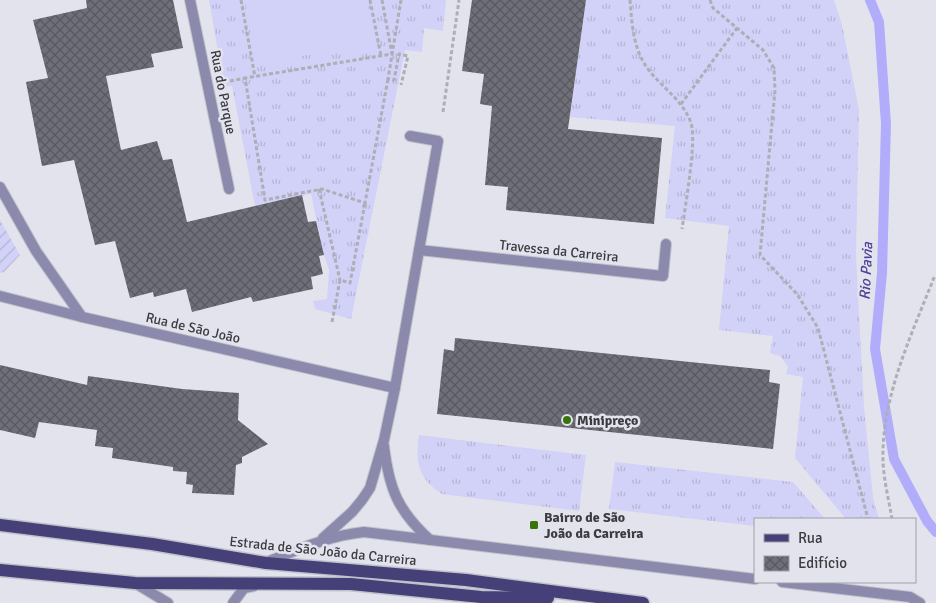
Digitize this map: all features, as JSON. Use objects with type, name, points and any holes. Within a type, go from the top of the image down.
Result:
[{"type":"main road","name":"Estrada de São João da Carreira","points":[[0,526],[152,544],[266,563],[466,580],[643,603]]},
{"type":"main road","name":"Estrada de São João da Carreira","points":[[0,570],[135,583],[351,584],[481,597],[613,600]]},
{"type":"street","name":"Rua do Parque","points":[[190,0],[229,189]]},
{"type":"street","points":[[321,540],[352,512],[370,488],[384,440],[395,388],[438,141],[410,136]]},
{"type":"street","points":[[0,187],[36,251],[82,317]]},
{"type":"street","name":"Travessa da Carreira","points":[[419,250],[663,276],[666,244]]},
{"type":"street","name":"Rua de São João","points":[[0,296],[82,317],[395,388]]},
{"type":"street","points":[[384,440],[387,472],[396,499],[414,525],[430,540]]},
{"type":"street","points":[[266,563],[321,540],[364,532],[754,579]]},
{"type":"street","points":[[135,583],[168,603]]},
{"type":"street","points":[[791,583],[910,597],[920,603]]},
{"type":"street","points":[[232,603],[244,588],[265,584]]},
{"type":"path","points":[[241,0],[255,76]]},
{"type":"path","points":[[370,0],[381,56]]},
{"type":"path","points":[[382,0],[392,54]]},
{"type":"path","points":[[340,280],[350,283],[401,0]]},
{"type":"path","points":[[443,112],[459,0]]},
{"type":"path","points":[[630,0],[632,25],[637,49],[648,69],[681,104],[692,124],[692,145],[682,229]]},
{"type":"path","points":[[710,0],[713,8],[763,50],[774,68],[775,90],[760,255],[797,294],[818,328],[868,518]]},
{"type":"path","points":[[681,104],[737,28]]},
{"type":"path","points":[[365,204],[322,189],[265,200],[244,78],[392,54]]},
{"type":"path","points":[[388,79],[394,80],[400,54],[408,56],[401,85]]},
{"type":"path","points":[[319,189],[340,280],[332,322]]},
{"type":"path","points":[[892,518],[883,463],[887,411],[907,346],[935,275]]},
{"type":"green space","points":[[209,0],[446,0],[443,31],[424,28],[422,52],[405,50],[351,319],[315,309],[313,301],[327,299],[329,270],[311,194],[255,206],[232,86],[224,86]]},
{"type":"green space","points":[[245,0],[366,0],[374,43],[257,64]]},
{"type":"green space","points":[[586,0],[834,0],[842,25],[859,110],[856,255],[864,407],[873,498],[879,518],[845,518],[795,458],[803,377],[786,374],[788,367],[780,356],[770,353],[773,336],[719,330],[729,226],[665,218],[675,126],[570,117]]},
{"type":"green space","points":[[0,220],[20,255],[4,272],[0,273]]},
{"type":"green space","points":[[419,435],[586,455],[579,511],[442,494],[428,482],[420,469],[418,462]]},
{"type":"green space","points":[[615,462],[793,482],[824,518],[754,518],[754,526],[609,509]]},
{"type":"building","points":[[86,0],[173,0],[183,48],[151,54],[154,67],[106,76],[121,150],[157,141],[163,160],[172,159],[187,222],[302,195],[308,222],[316,221],[324,255],[319,256],[323,274],[311,277],[313,289],[253,302],[251,297],[192,312],[186,289],[154,297],[153,292],[130,298],[115,241],[95,245],[74,160],[42,166],[26,82],[48,78],[33,20],[87,8]]},
{"type":"building","points":[[472,0],[586,0],[568,129],[662,138],[654,224],[506,210],[508,187],[485,185],[492,106],[480,104],[484,74],[462,71]]},
{"type":"building","points":[[455,338],[770,370],[769,382],[780,384],[773,449],[437,414],[444,349],[454,351]]},
{"type":"building","points":[[0,365],[87,385],[88,376],[182,389],[239,393],[238,420],[268,444],[242,457],[242,463],[236,465],[234,495],[192,493],[193,485],[186,484],[187,472],[173,471],[173,467],[112,458],[113,448],[95,446],[97,430],[39,422],[35,438],[0,430]]},
{"type":"waterway","name":"Rio Pavia","points":[[870,0],[879,22],[886,124],[882,273],[875,349],[894,459],[927,521],[936,532]]},
{"type":"place","name":"Minipreço","points":[[567,420]]},
{"type":"place","name":"Bairro de São João da Carreira","points":[[534,525]]}]
